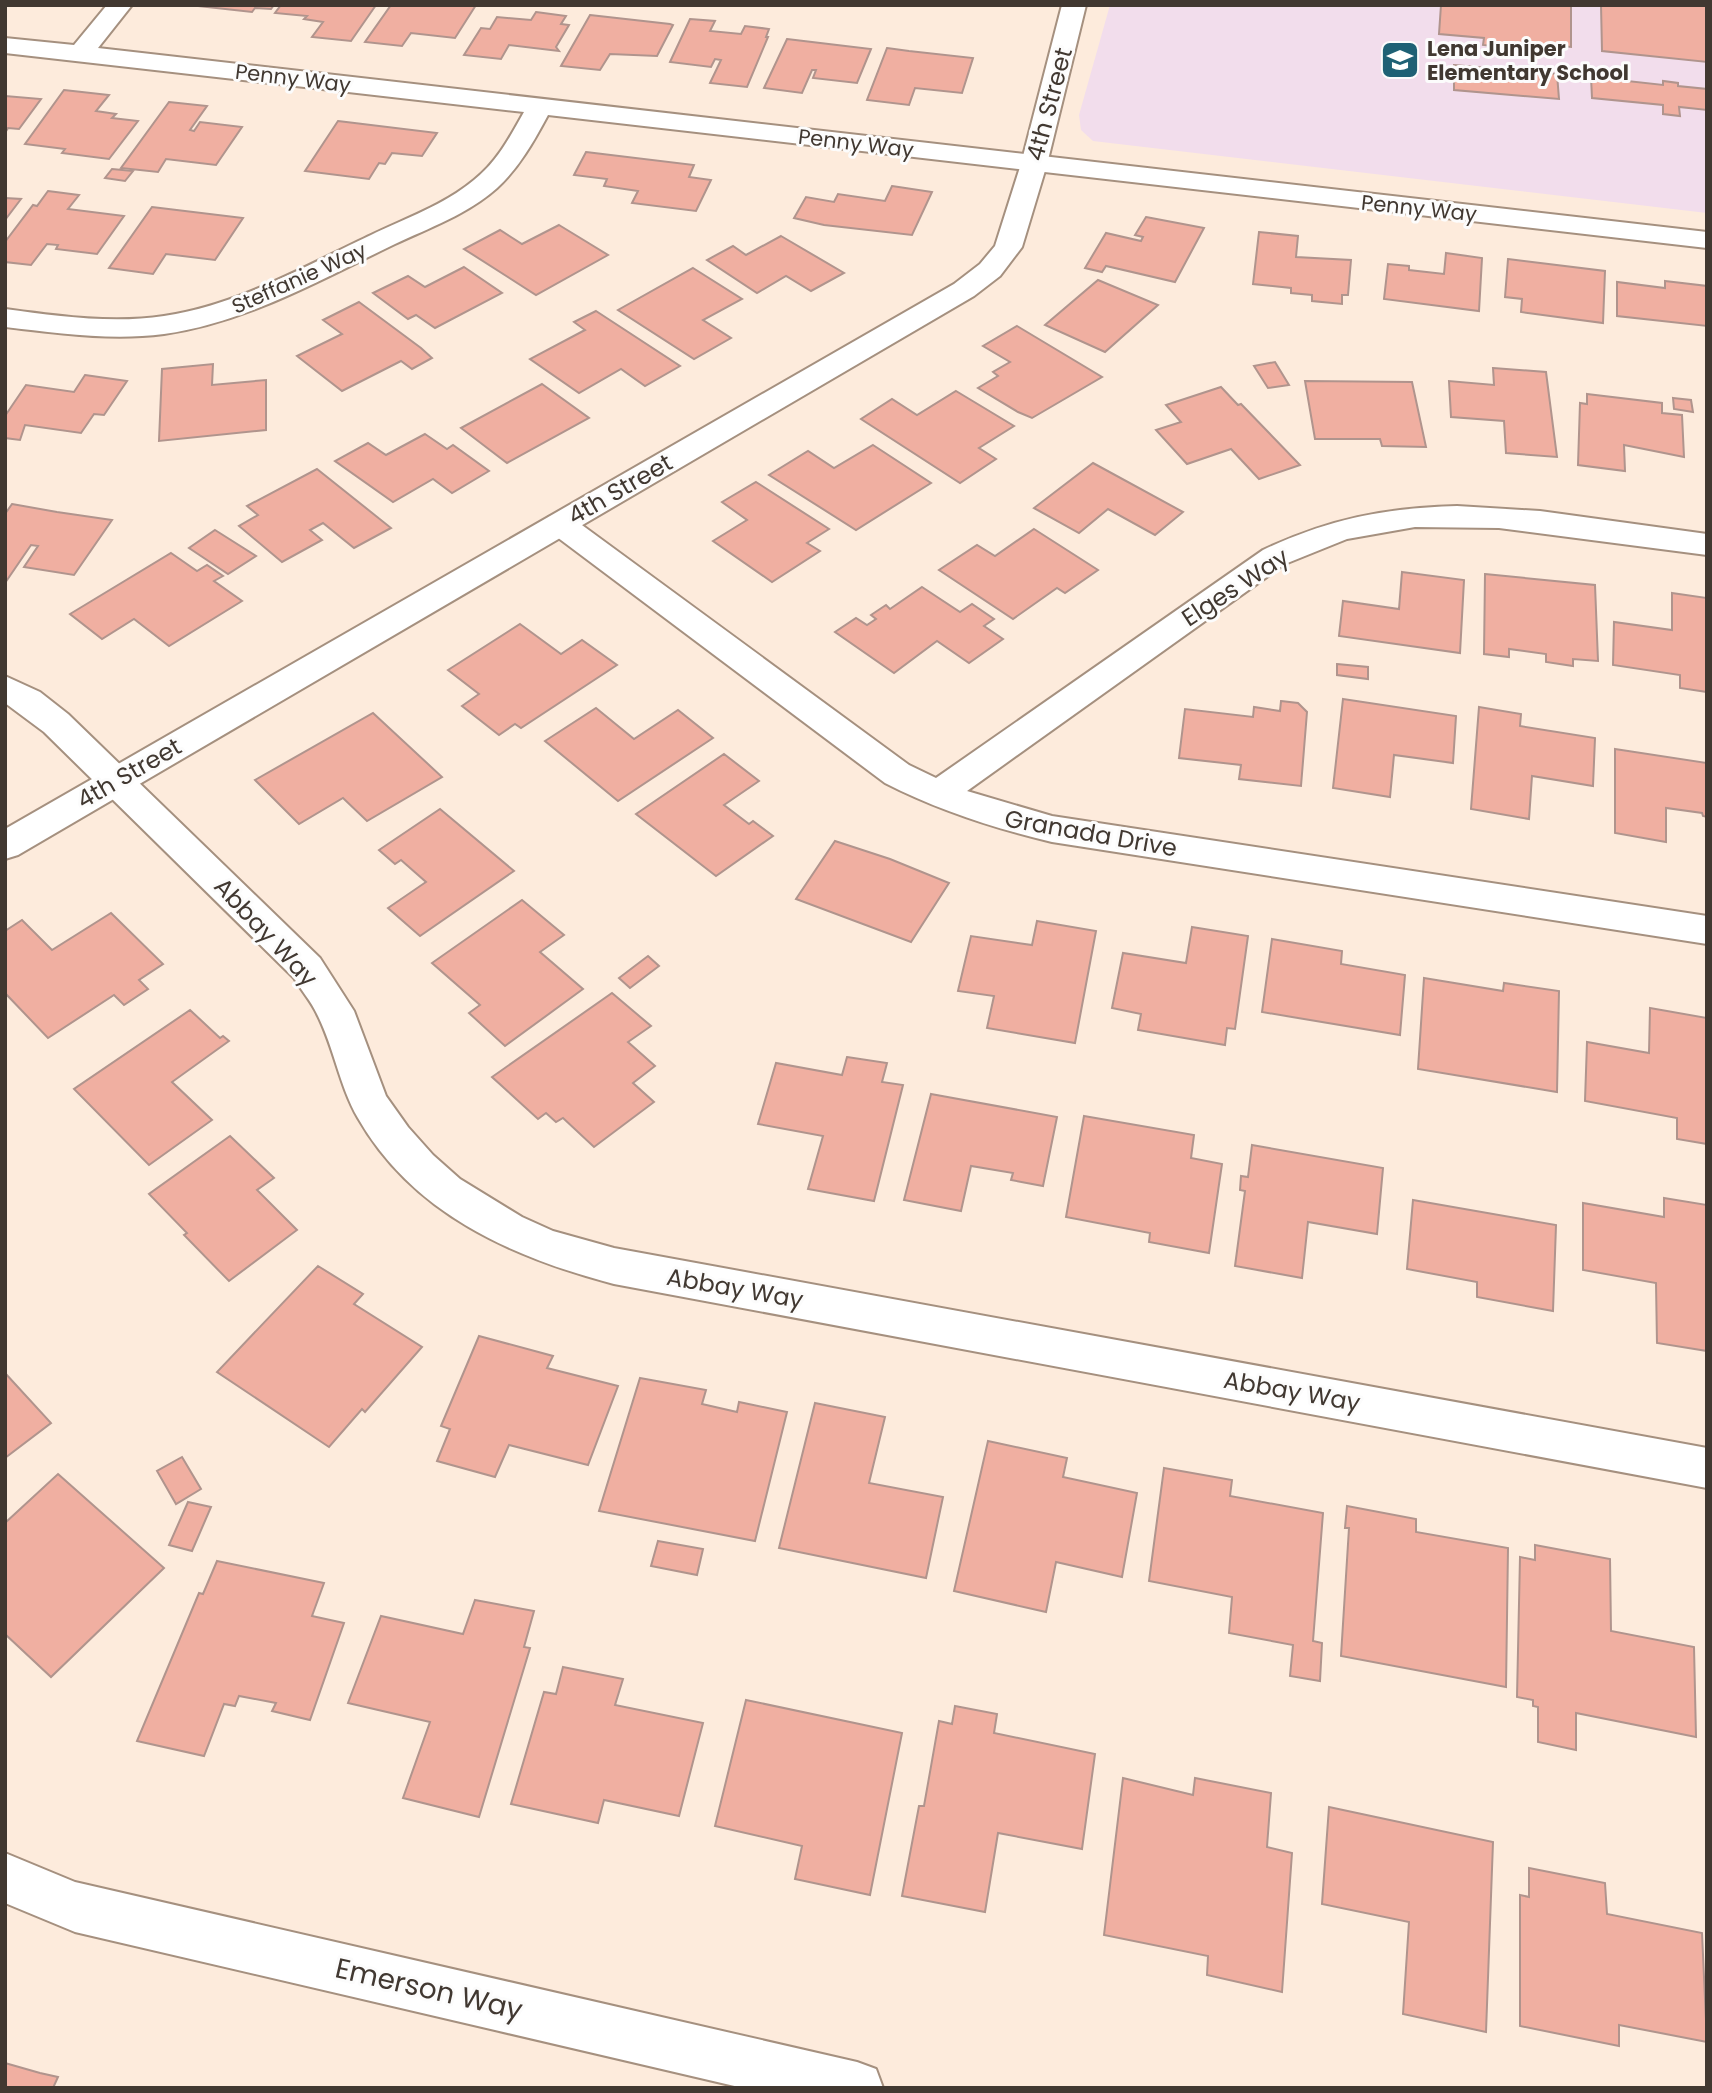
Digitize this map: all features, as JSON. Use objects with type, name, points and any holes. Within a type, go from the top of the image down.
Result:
[{"type":"street","points":[[81,54],[120,5]]},
{"type":"street","name":"4th Street","points":[[5,846],[964,290],[990,270],[1008,247],[1034,164],[1074,5]]},
{"type":"street","name":"Penny Way","points":[[5,45],[1707,240]]},
{"type":"street","name":"Steffanie Way","points":[[5,318],[74,327],[164,325],[211,316],[256,301],[451,207],[485,184],[509,160],[540,107]]},
{"type":"street","name":"Elges Way","points":[[937,795],[1274,557],[1319,536],[1372,522],[1430,515],[1488,516],[1707,544]]},
{"type":"street","name":"Granada Drive","points":[[560,524],[897,774],[937,795],[996,817],[1052,829],[1707,930]]},
{"type":"street","name":"Abbay Way","points":[[5,688],[28,700],[56,723],[307,968],[337,1014],[371,1105],[404,1152],[448,1195],[505,1231],[574,1257],[614,1266],[1707,1468]]},
{"type":"street","name":"Emerson Way","points":[[5,1878],[75,1907],[857,2088]]},
{"type":"shaded area","name":"Lena Juniper Elementary School","points":[[1110,5],[1707,5],[1707,213],[1093,141],[1081,130],[1079,115]]},
{"type":"building","points":[[189,5],[274,5],[271,9],[255,8],[252,12]]},
{"type":"building","points":[[281,5],[376,5],[351,41],[312,37],[323,22],[304,19],[307,16],[275,13]]},
{"type":"building","points":[[391,5],[476,5],[455,38],[411,33],[402,46],[365,42]]},
{"type":"building","points":[[1441,5],[1571,5],[1571,47],[1526,43],[1526,50],[1483,45],[1484,38],[1439,34]]},
{"type":"building","points":[[1601,5],[1707,5],[1707,62],[1602,51]]},
{"type":"building","points":[[536,12],[566,16],[561,24],[569,25],[556,47],[559,51],[509,45],[501,59],[464,55],[481,28],[490,29],[497,17],[531,20]]},
{"type":"building","points":[[590,15],[673,25],[657,56],[610,54],[600,70],[561,66]]},
{"type":"building","points":[[690,19],[715,21],[710,31],[741,34],[745,26],[769,29],[747,87],[710,83],[721,60],[715,59],[711,67],[670,62]]},
{"type":"building","points":[[787,39],[871,49],[857,83],[813,78],[816,70],[812,70],[802,93],[764,88]]},
{"type":"building","points":[[887,48],[973,58],[962,93],[915,88],[909,105],[867,100]]},
{"type":"building","points":[[1454,65],[1557,74],[1559,99],[1454,90]]},
{"type":"building","points":[[1591,77],[1663,85],[1663,81],[1678,83],[1678,86],[1707,89],[1707,110],[1679,107],[1680,116],[1663,114],[1663,105],[1592,98]]},
{"type":"building","points":[[64,90],[109,95],[96,111],[116,114],[112,118],[138,121],[109,159],[62,153],[65,149],[25,144]]},
{"type":"building","points":[[5,96],[41,99],[19,129],[8,128],[5,133]]},
{"type":"building","points":[[169,102],[207,106],[190,130],[194,131],[200,122],[242,127],[216,165],[166,159],[158,172],[121,168]]},
{"type":"building","points":[[338,121],[437,133],[422,156],[392,153],[385,164],[379,163],[369,179],[305,171]]},
{"type":"building","points":[[586,152],[694,165],[689,177],[711,180],[696,211],[632,203],[638,191],[604,186],[607,179],[574,175]]},
{"type":"building","points":[[112,169],[133,171],[125,181],[105,178]]},
{"type":"building","points":[[892,186],[932,192],[912,235],[824,225],[794,218],[806,197],[834,202],[838,194],[885,201]]},
{"type":"building","points":[[48,191],[79,195],[68,209],[124,216],[97,254],[56,249],[58,245],[47,244],[31,265],[5,262],[5,242],[33,205],[37,206]]},
{"type":"building","points":[[5,198],[21,199],[5,220]]},
{"type":"building","points":[[152,207],[243,218],[215,260],[166,254],[153,274],[109,268]]},
{"type":"building","points":[[1146,217],[1204,228],[1175,282],[1106,266],[1102,272],[1085,268],[1106,233],[1141,241],[1143,237],[1135,235]]},
{"type":"building","points":[[559,225],[608,255],[536,295],[464,249],[500,230],[522,244]]},
{"type":"building","points":[[1259,232],[1298,236],[1296,257],[1351,260],[1348,295],[1342,295],[1342,304],[1312,301],[1312,295],[1291,293],[1291,288],[1253,284]]},
{"type":"building","points":[[781,236],[844,273],[811,291],[786,276],[757,293],[707,260],[733,246],[746,255]]},
{"type":"building","points":[[1446,253],[1482,258],[1479,311],[1384,299],[1388,264],[1409,266],[1409,270],[1444,274]]},
{"type":"building","points":[[1508,259],[1605,271],[1603,323],[1521,312],[1522,299],[1505,297]]},
{"type":"building","points":[[464,267],[502,293],[435,328],[416,315],[408,319],[373,293],[408,276],[425,287]]},
{"type":"building","points":[[693,268],[742,299],[703,320],[731,338],[694,359],[618,310]]},
{"type":"building","points":[[1098,280],[1158,305],[1105,352],[1045,325]]},
{"type":"building","points":[[1665,281],[1707,286],[1707,326],[1617,316],[1617,282],[1665,288]]},
{"type":"building","points":[[359,302],[432,358],[412,369],[401,361],[342,391],[297,356],[342,334],[323,320]]},
{"type":"building","points":[[596,311],[680,366],[645,386],[621,369],[579,393],[530,359],[585,330],[574,322]]},
{"type":"building","points":[[1017,326],[1102,377],[1032,418],[978,388],[998,376],[993,372],[1010,362],[983,346]]},
{"type":"building","points":[[1275,362],[1289,385],[1268,388],[1254,366]]},
{"type":"building","points":[[213,364],[212,385],[266,380],[266,430],[159,441],[162,369]]},
{"type":"building","points":[[1493,368],[1546,372],[1557,457],[1506,453],[1504,421],[1451,417],[1449,381],[1494,385]]},
{"type":"building","points":[[85,375],[127,381],[104,415],[94,414],[81,433],[25,425],[20,440],[5,438],[5,416],[26,385],[74,392]]},
{"type":"building","points":[[1305,381],[1412,382],[1426,447],[1382,446],[1380,439],[1315,439]]},
{"type":"building","points":[[542,384],[589,418],[507,463],[461,428]]},
{"type":"building","points":[[1221,387],[1300,465],[1259,479],[1231,449],[1187,464],[1156,430],[1181,422],[1166,405]]},
{"type":"building","points":[[956,391],[1014,426],[979,448],[996,459],[960,483],[861,419],[892,399],[917,415]]},
{"type":"building","points":[[1587,394],[1662,403],[1662,413],[1682,415],[1684,457],[1624,445],[1625,471],[1578,465],[1580,403],[1587,404]]},
{"type":"building","points":[[1673,398],[1691,400],[1693,412],[1674,409]]},
{"type":"building","points":[[425,434],[447,449],[453,445],[489,471],[452,493],[433,479],[393,502],[335,461],[368,443],[386,455]]},
{"type":"building","points":[[873,445],[931,483],[856,530],[769,475],[808,451],[834,468]]},
{"type":"building","points":[[1093,463],[1183,512],[1155,535],[1108,509],[1079,533],[1034,508]]},
{"type":"building","points":[[317,469],[391,528],[354,548],[323,523],[310,530],[322,540],[282,562],[239,526],[258,515],[247,506]]},
{"type":"building","points":[[756,482],[829,529],[807,543],[820,551],[772,582],[713,541],[747,520],[722,502]]},
{"type":"building","points":[[12,504],[112,520],[74,575],[24,567],[38,546],[31,545],[5,583],[5,514]]},
{"type":"building","points":[[1034,529],[1098,570],[1065,593],[1057,588],[1013,619],[939,570],[977,545],[995,556]]},
{"type":"building","points":[[215,530],[256,556],[228,574],[189,548]]},
{"type":"building","points":[[171,553],[197,571],[207,565],[223,576],[214,581],[242,601],[169,646],[134,619],[102,639],[70,614]]},
{"type":"building","points":[[1402,572],[1464,580],[1460,653],[1339,636],[1343,601],[1399,609]]},
{"type":"building","points":[[1485,574],[1595,585],[1598,661],[1573,659],[1573,666],[1546,662],[1546,654],[1509,649],[1509,657],[1484,654]]},
{"type":"building","points":[[922,587],[960,612],[972,604],[994,619],[984,626],[1003,639],[969,663],[937,641],[894,673],[835,632],[856,618],[867,625],[876,619],[871,615],[886,605],[890,609]]},
{"type":"building","points":[[1672,593],[1707,598],[1707,692],[1680,688],[1680,675],[1613,665],[1614,622],[1672,630]]},
{"type":"building","points":[[520,624],[561,654],[582,640],[617,665],[521,728],[515,724],[499,735],[462,706],[479,694],[448,670]]},
{"type":"building","points":[[1337,664],[1368,667],[1368,679],[1337,675]]},
{"type":"building","points":[[1343,699],[1456,716],[1453,763],[1394,755],[1390,797],[1333,788]]},
{"type":"building","points":[[1281,701],[1298,703],[1307,712],[1301,786],[1239,779],[1241,765],[1179,758],[1185,709],[1253,717],[1254,707],[1280,711]]},
{"type":"building","points":[[1479,707],[1521,714],[1520,726],[1595,738],[1593,786],[1532,776],[1529,819],[1471,809]]},
{"type":"building","points":[[596,708],[634,739],[678,710],[713,738],[618,801],[545,741]]},
{"type":"building","points":[[373,713],[442,777],[367,821],[343,798],[299,824],[255,780]]},
{"type":"building","points":[[1615,749],[1707,763],[1707,817],[1702,813],[1666,808],[1666,842],[1615,833]]},
{"type":"building","points":[[724,754],[759,781],[724,805],[749,824],[753,821],[773,836],[716,876],[636,814]]},
{"type":"building","points":[[440,809],[514,871],[420,936],[388,908],[426,882],[401,860],[395,864],[379,850]]},
{"type":"building","points":[[835,841],[890,859],[949,883],[911,942],[796,899]]},
{"type":"building","points":[[522,900],[564,935],[540,952],[583,989],[505,1046],[469,1013],[480,1005],[432,963]]},
{"type":"building","points":[[111,913],[163,964],[139,980],[148,989],[124,1005],[114,995],[48,1038],[5,993],[5,931],[22,920],[52,950]]},
{"type":"building","points":[[1037,921],[1096,931],[1075,1043],[987,1028],[994,996],[958,991],[971,936],[1032,945]]},
{"type":"building","points":[[1192,927],[1248,936],[1235,1029],[1227,1028],[1225,1045],[1138,1030],[1141,1014],[1112,1008],[1123,953],[1186,963]]},
{"type":"building","points":[[1272,939],[1342,951],[1341,964],[1405,975],[1400,1035],[1262,1012]]},
{"type":"building","points":[[648,956],[659,966],[630,988],[619,978]]},
{"type":"building","points":[[1424,978],[1503,991],[1504,983],[1559,991],[1557,1092],[1418,1069]]},
{"type":"building","points":[[612,993],[651,1026],[628,1042],[655,1066],[633,1083],[654,1102],[594,1147],[563,1118],[556,1122],[546,1113],[538,1119],[492,1077]]},
{"type":"building","points":[[1650,1008],[1707,1018],[1707,1144],[1677,1139],[1677,1118],[1585,1101],[1587,1042],[1649,1053]]},
{"type":"building","points":[[190,1010],[220,1038],[223,1036],[229,1041],[172,1082],[212,1120],[149,1165],[74,1089]]},
{"type":"building","points":[[847,1057],[887,1063],[882,1082],[903,1085],[874,1201],[808,1189],[823,1136],[758,1124],[776,1063],[842,1075]]},
{"type":"building","points":[[931,1094],[1057,1117],[1043,1186],[1011,1180],[1013,1173],[971,1166],[961,1211],[904,1200]]},
{"type":"building","points":[[1084,1116],[1194,1135],[1191,1158],[1222,1164],[1209,1253],[1149,1242],[1150,1233],[1066,1217]]},
{"type":"building","points":[[230,1136],[274,1178],[257,1190],[297,1230],[229,1281],[149,1194]]},
{"type":"building","points":[[1252,1145],[1383,1168],[1377,1234],[1308,1222],[1302,1278],[1235,1266],[1245,1191],[1240,1190],[1241,1176],[1248,1177]]},
{"type":"building","points":[[1664,1198],[1707,1205],[1707,1351],[1657,1343],[1656,1283],[1583,1270],[1583,1203],[1664,1217]]},
{"type":"building","points":[[1413,1200],[1556,1225],[1553,1311],[1477,1297],[1477,1282],[1407,1269]]},
{"type":"building","points":[[318,1266],[363,1294],[354,1304],[422,1347],[365,1412],[362,1409],[329,1447],[217,1372]]},
{"type":"building","points":[[479,1336],[553,1356],[547,1368],[618,1386],[588,1465],[509,1445],[495,1477],[437,1461],[450,1429],[441,1426]]},
{"type":"building","points":[[5,1373],[51,1423],[5,1458]]},
{"type":"building","points":[[640,1378],[706,1390],[702,1404],[737,1412],[739,1402],[787,1412],[755,1541],[599,1511]]},
{"type":"building","points":[[815,1403],[885,1417],[869,1483],[943,1497],[926,1578],[779,1548]]},
{"type":"building","points":[[988,1441],[1067,1458],[1063,1477],[1137,1493],[1122,1577],[1056,1562],[1046,1612],[954,1591]]},
{"type":"building","points":[[182,1457],[201,1489],[176,1504],[157,1471]]},
{"type":"building","points":[[1164,1468],[1232,1480],[1230,1496],[1323,1513],[1313,1641],[1322,1643],[1320,1681],[1290,1676],[1293,1645],[1229,1633],[1232,1597],[1149,1581]]},
{"type":"building","points":[[58,1474],[164,1568],[51,1677],[5,1634],[5,1523]]},
{"type":"building","points":[[188,1502],[211,1507],[192,1551],[169,1545]]},
{"type":"building","points":[[1347,1506],[1416,1519],[1416,1532],[1508,1548],[1506,1687],[1341,1656],[1349,1528],[1345,1528]]},
{"type":"building","points":[[658,1541],[703,1549],[697,1575],[651,1566]]},
{"type":"building","points":[[1535,1545],[1610,1559],[1611,1631],[1694,1647],[1696,1737],[1576,1713],[1576,1750],[1538,1742],[1538,1707],[1533,1706],[1533,1700],[1517,1697],[1520,1557],[1535,1560]]},
{"type":"building","points":[[217,1561],[324,1583],[312,1616],[344,1623],[310,1720],[272,1711],[276,1703],[239,1696],[235,1706],[224,1704],[204,1756],[137,1741],[199,1593],[203,1594]]},
{"type":"building","points":[[475,1600],[534,1611],[524,1647],[530,1648],[479,1817],[403,1798],[430,1722],[348,1703],[381,1616],[463,1634]]},
{"type":"building","points":[[563,1667],[623,1679],[615,1705],[703,1723],[679,1816],[604,1800],[598,1823],[511,1804],[544,1692],[556,1694]]},
{"type":"building","points":[[746,1700],[902,1733],[870,1895],[795,1879],[802,1846],[715,1826]]},
{"type":"building","points":[[955,1706],[997,1714],[994,1733],[1095,1754],[1082,1849],[998,1833],[985,1912],[902,1896],[919,1806],[924,1806],[939,1721],[952,1724]]},
{"type":"building","points":[[1123,1778],[1193,1795],[1195,1778],[1271,1793],[1267,1847],[1292,1853],[1282,1992],[1207,1975],[1208,1956],[1104,1935]]},
{"type":"building","points":[[1329,1807],[1493,1842],[1486,2032],[1403,2014],[1409,1922],[1322,1904]]},
{"type":"building","points":[[1529,1868],[1605,1883],[1607,1914],[1702,1933],[1707,2042],[1619,2025],[1619,2046],[1520,2026],[1520,1895],[1529,1897]]},
{"type":"building","points":[[5,2063],[58,2077],[53,2088],[5,2088]]},
{"type":"place","name":"Lena Juniper Elementary School","points":[[1400,60]]}]
